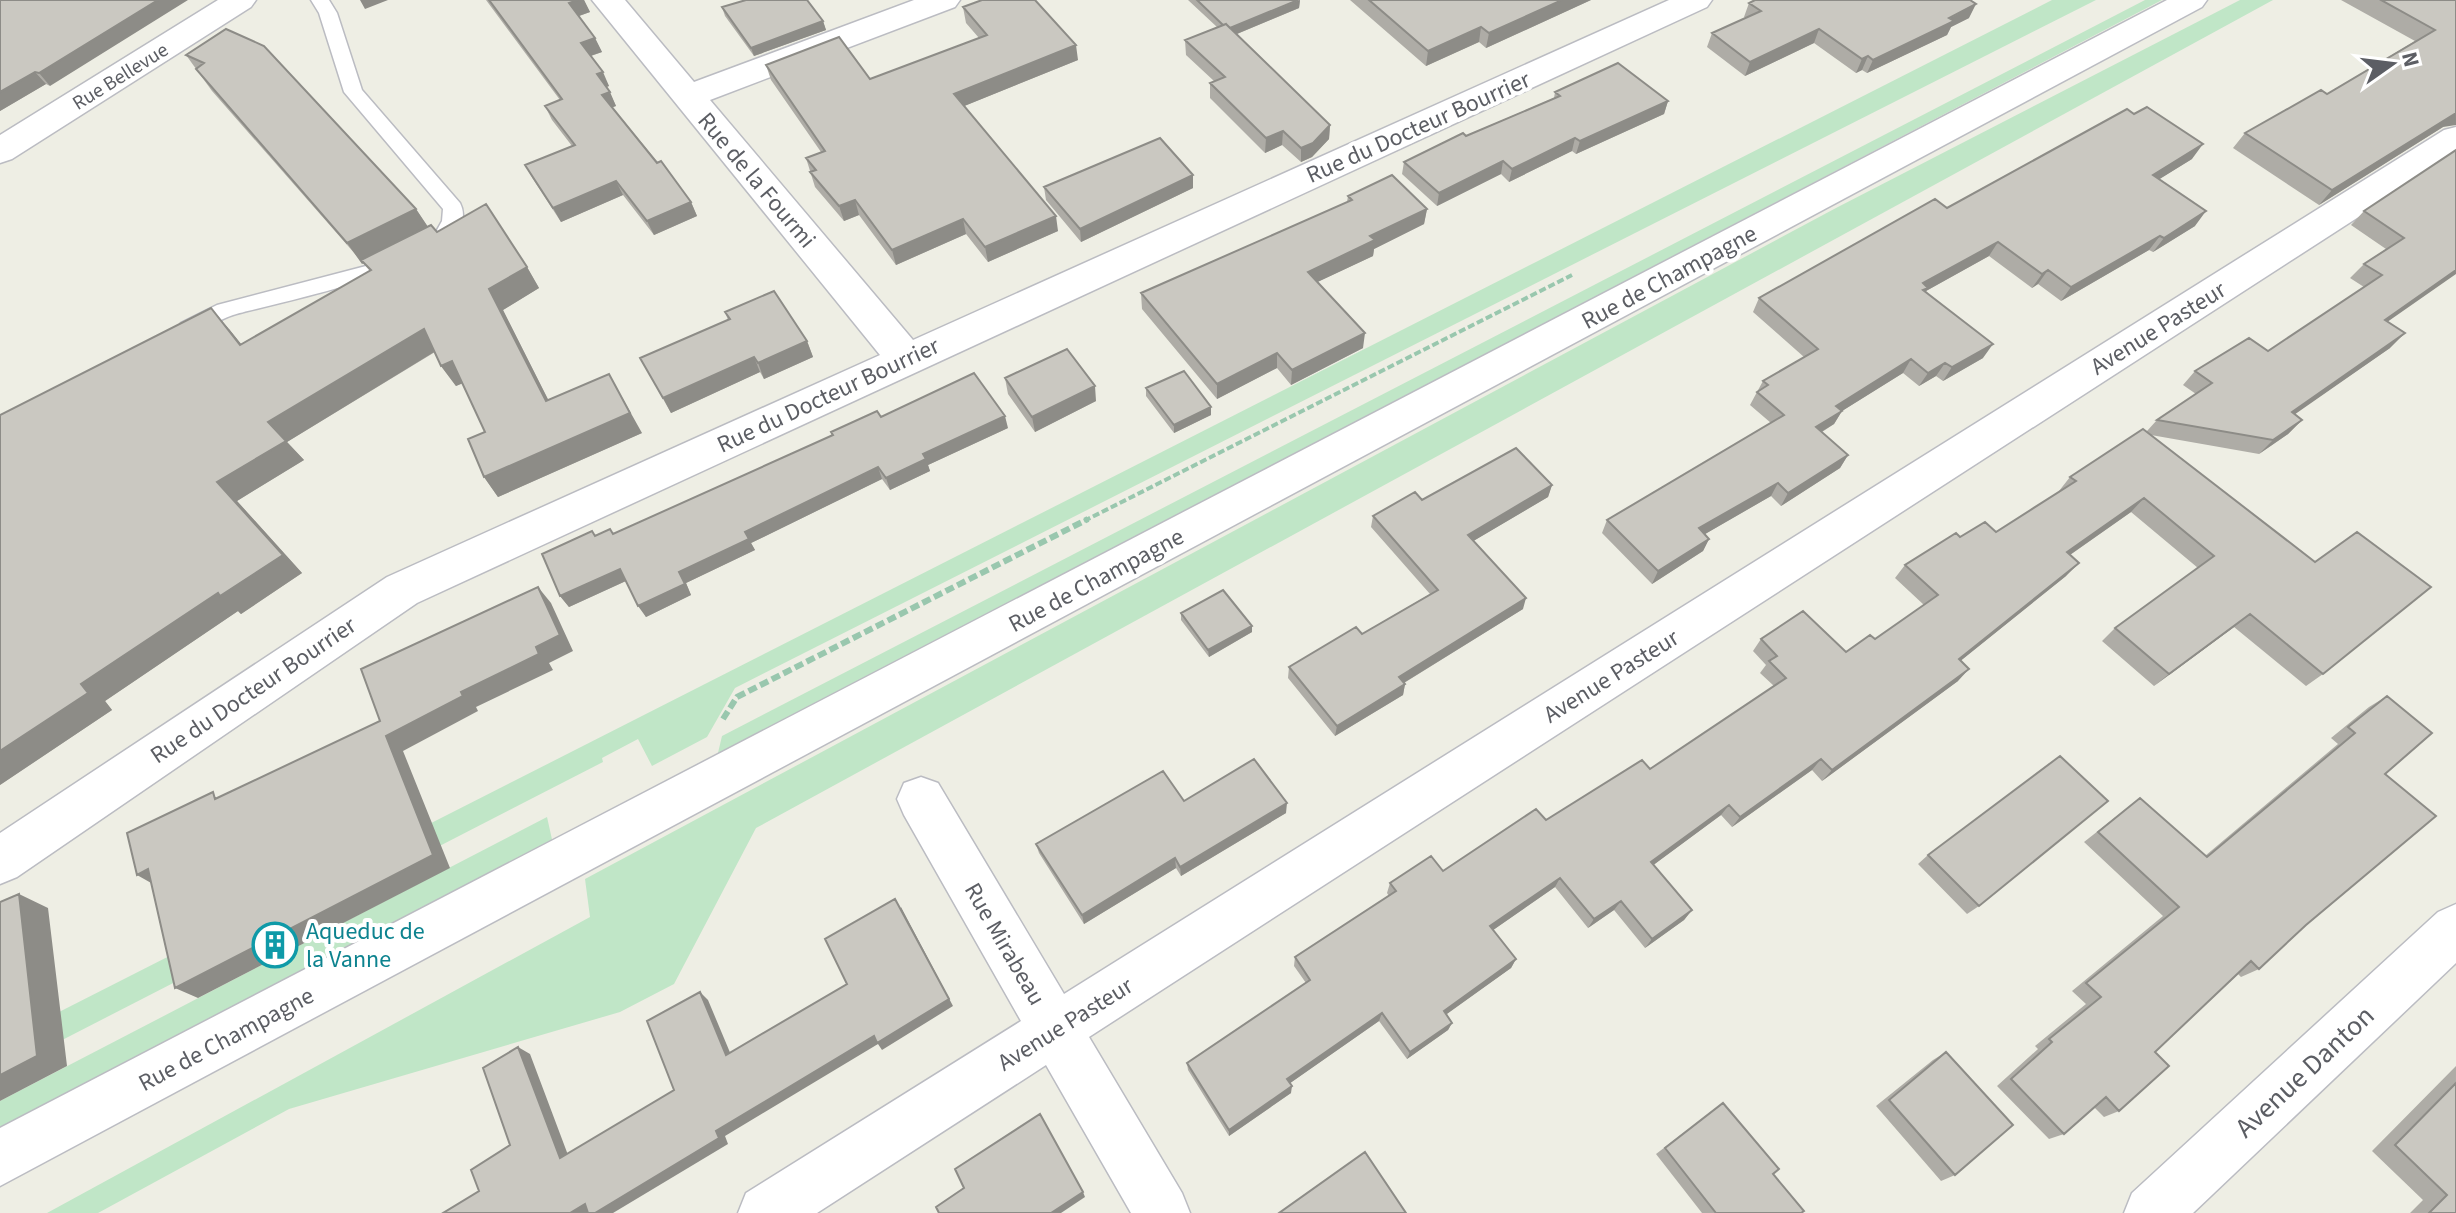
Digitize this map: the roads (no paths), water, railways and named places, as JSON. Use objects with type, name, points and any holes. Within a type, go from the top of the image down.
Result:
[{"type":"street","name":"Rue Bellevue","points":[[0,151],[240,0]]},
{"type":"street","name":"Rue de la Fourmi","points":[[608,0],[906,359]]},
{"type":"street","points":[[688,96],[944,0]]},
{"type":"street","name":"Rue du Docteur Bourrier","points":[[0,861],[402,590],[1696,0]]},
{"type":"street","name":"Rue de Champagne","points":[[0,1158],[2191,0]]},
{"type":"street","name":"Avenue Pasteur","points":[[766,1213],[2456,138]]},
{"type":"street","name":"Rue Mirabeau","points":[[921,799],[1162,1213]]},
{"type":"street","name":"Avenue Danton","points":[[2152,1213],[2456,929]]},
{"type":"lane","points":[[168,339],[224,310],[372,272],[444,235],[452,221],[453,208],[353,92],[328,13],[320,0]]},
{"type":"place","name":"Aqueduc de la Vanne","points":[[275,945]]}]
